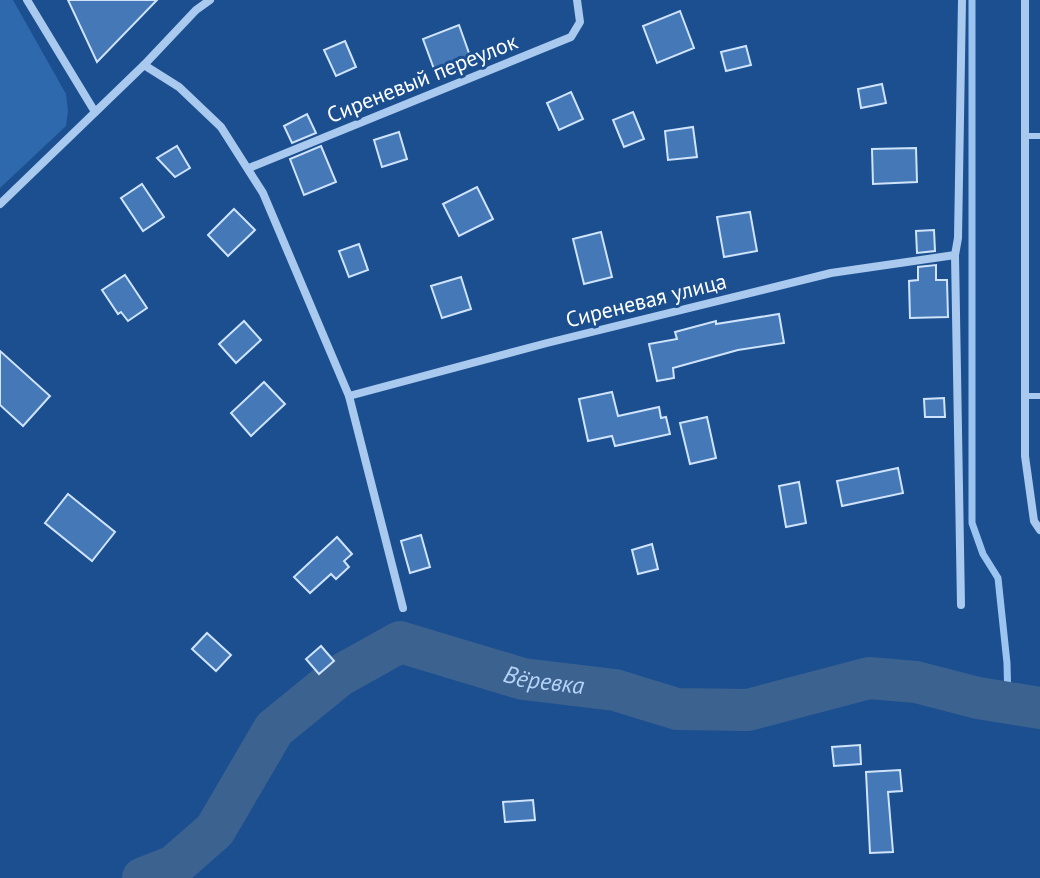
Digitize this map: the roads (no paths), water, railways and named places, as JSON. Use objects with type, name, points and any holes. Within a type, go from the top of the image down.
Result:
[{"type":"street","points":[[27,0],[95,112]]},
{"type":"street","points":[[0,204],[144,65],[196,10],[210,0]]},
{"type":"street","name":"Сиреневый переулок","points":[[249,168],[571,37],[580,22],[577,0]]},
{"type":"street","points":[[961,605],[955,255],[958,238],[962,0]]},
{"type":"street","points":[[1025,0],[1025,456],[1034,521],[1040,530]]},
{"type":"street","points":[[144,65],[179,87],[221,127],[263,193],[349,396],[403,608]]},
{"type":"street","name":"Сиреневая улица","points":[[349,396],[831,273],[955,255]]},
{"type":"lane","points":[[196,0],[196,10]]},
{"type":"lane","points":[[1025,136],[1040,136]]},
{"type":"lane","points":[[1025,396],[1040,396]]},
{"type":"waterway","points":[[972,0],[972,523],[983,554],[998,578],[1008,703]]},
{"type":"waterway","name":"Вёревка","points":[[143,878],[174,866],[215,830],[274,729],[339,676],[400,642],[523,679],[615,690],[677,709],[748,710],[869,678],[916,682],[978,698],[1040,708]]}]
